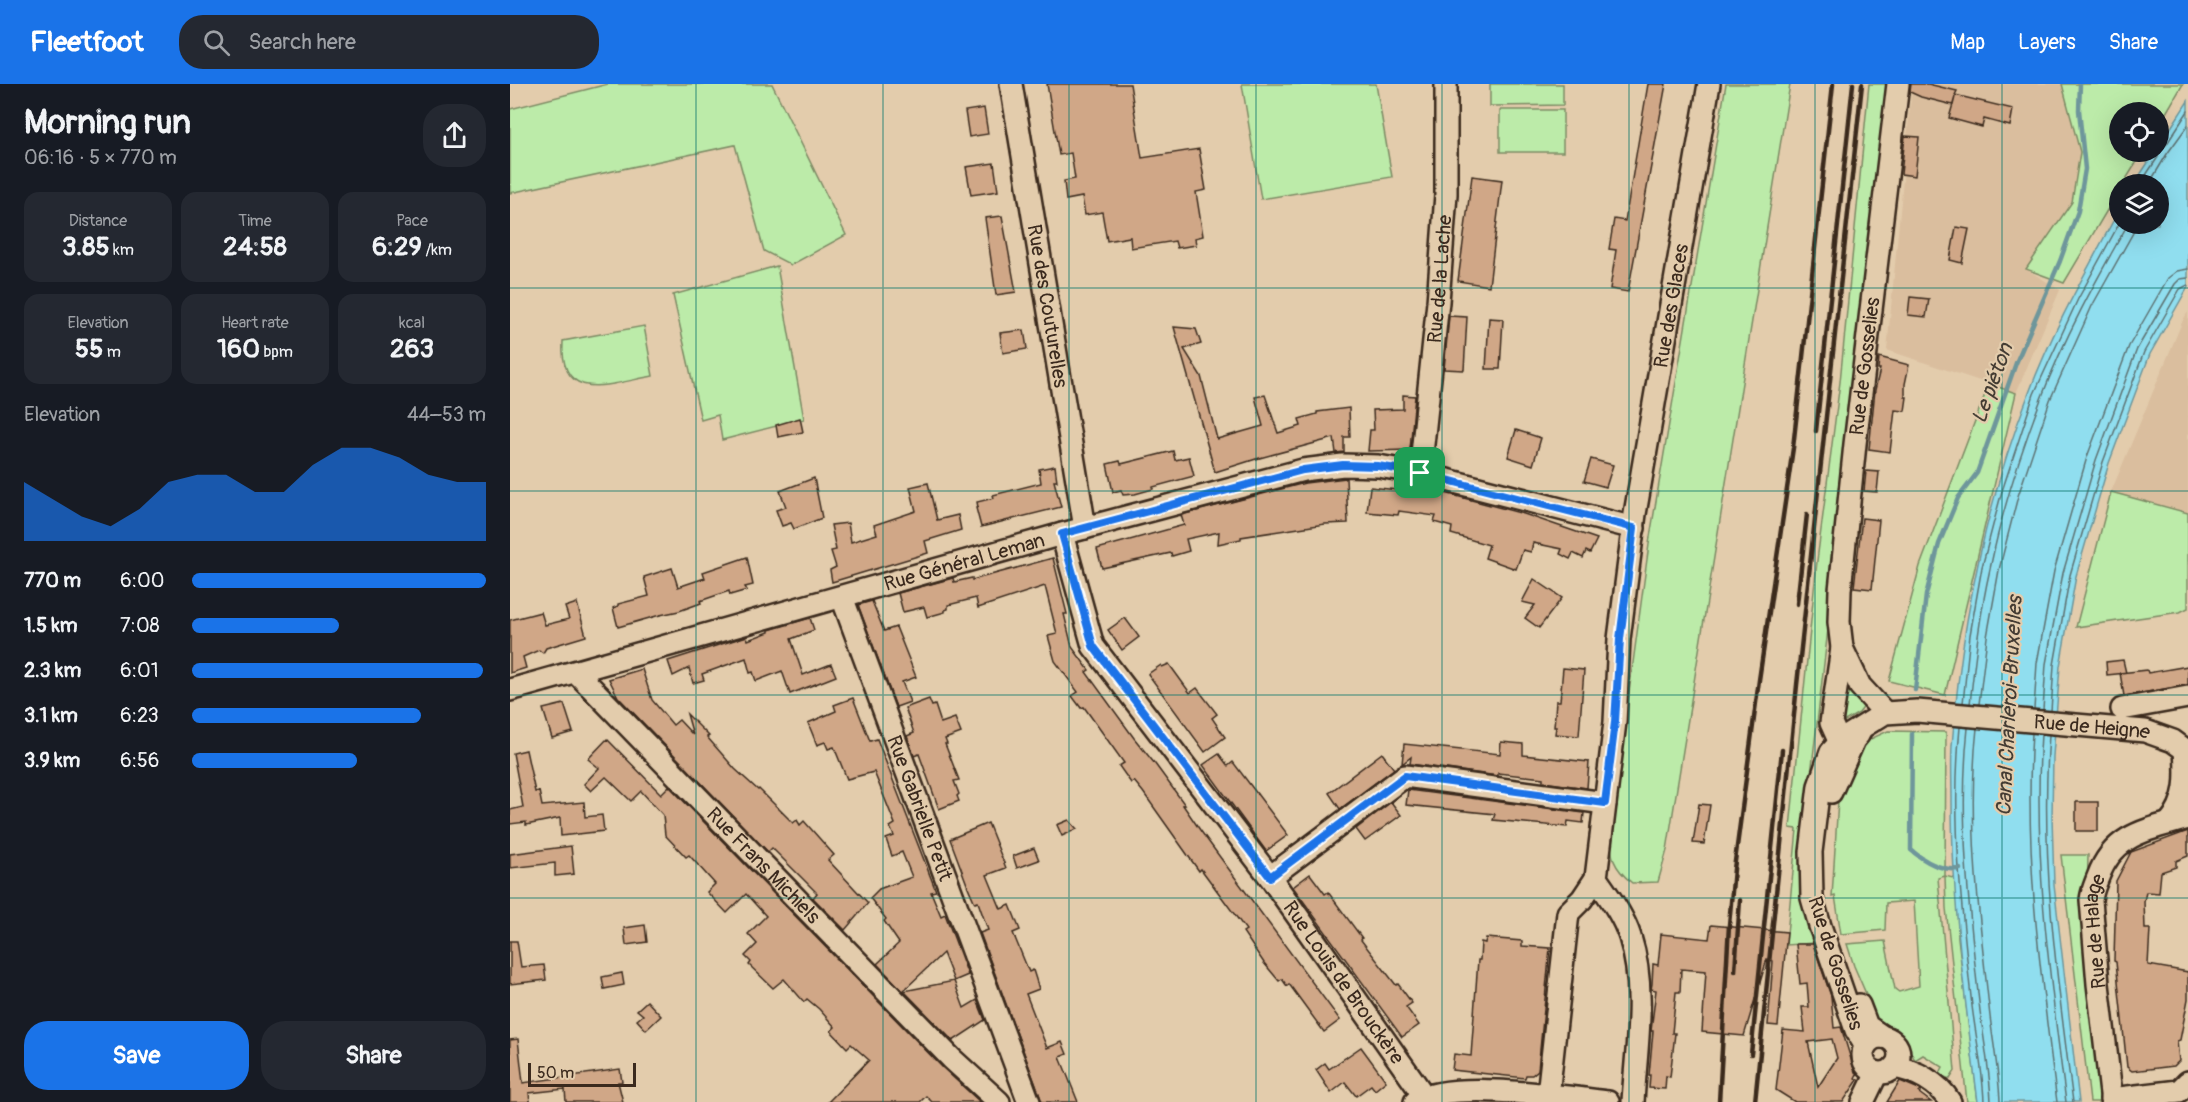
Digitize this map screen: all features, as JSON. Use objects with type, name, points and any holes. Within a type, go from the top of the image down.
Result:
[{"type":"street","name":"Rue des Couturelles","points":[[1011,84],[1085,528]]},
{"type":"street","name":"Rue de la Lache","points":[[1420,473],[1438,302],[1446,194],[1446,84]]},
{"type":"street","name":"Rue des Glaces","points":[[1596,878],[1615,722],[1620,639],[1634,528],[1709,84]]},
{"type":"street","name":"Rue de Gosselies","points":[[1842,741],[1831,723],[1842,648],[1840,611],[1845,545],[1898,84]]},
{"type":"street","name":"Rue Général Leman","points":[[510,690],[577,673],[1062,534],[1303,470],[1343,465],[1378,466],[1420,473],[1634,528]]},
{"type":"street","name":"Rue Louis de Brouckère","points":[[1062,534],[1093,646],[1270,877],[1419,1099]]},
{"type":"street","name":"Rue Gabrielle Petit","points":[[842,597],[1029,1102]]},
{"type":"street","name":"Rue de Gosselies","points":[[1842,648],[1877,718]]},
{"type":"street","name":"Rue Frans Michiels","points":[[577,673],[952,1059],[999,1102]]},
{"type":"street","points":[[2122,709],[2188,697]]},
{"type":"street","name":"Rue de Heigne","points":[[1877,718],[1917,711],[2097,726],[2145,731],[2173,741],[2187,750]]},
{"type":"street","name":"Rue de Gosselies","points":[[1874,1041],[1856,1030],[1820,926],[1812,898],[1812,852],[1819,786],[1831,752],[1842,741],[1877,718]]},
{"type":"street","name":"Rue de Gosselies","points":[[1874,1041],[1844,965],[1824,898],[1822,874],[1832,788],[1854,740],[1877,718]]},
{"type":"street","points":[[2179,821],[2187,771],[2187,750]]},
{"type":"street","points":[[1270,877],[1405,776],[1605,803]]},
{"type":"street","name":"Rue de Halage","points":[[2112,1100],[2098,984],[2092,890],[2101,868],[2120,843],[2144,831],[2179,821]]},
{"type":"street","points":[[1548,1095],[1568,913],[1582,899],[1596,878],[1619,912],[1630,937],[1638,972],[1639,1002],[1633,1102]]},
{"type":"street","points":[[1863,1102],[1896,1066],[1893,1042],[1874,1041],[1863,1051],[1867,1067],[1896,1066],[1929,1081],[1946,1095],[1950,1102]]},
{"type":"street","points":[[2112,1100],[2179,1091],[2188,1082]]},
{"type":"street","points":[[1419,1099],[1452,1092],[1481,1091],[1608,1102]]},
{"type":"shaded area","points":[[1912,84],[2062,84],[2080,152],[2072,203],[2026,269],[2060,290],[2016,393],[1887,350]]},
{"type":"shaded area","points":[[2188,312],[2188,513],[2111,492]]},
{"type":"green space","points":[[608,84],[772,84],[846,235],[791,265],[764,251],[735,145],[510,193],[510,109]]},
{"type":"green space","points":[[1242,84],[1376,84],[1392,177],[1261,199]]},
{"type":"green space","points":[[1490,84],[1563,84],[1563,105],[1490,106]]},
{"type":"green space","points":[[1726,84],[1790,84],[1667,850],[1658,882],[1632,883],[1614,861],[1610,833],[1650,537]]},
{"type":"green space","points":[[1869,84],[1892,84],[1804,834],[1808,931],[1815,943],[1786,945],[1797,829],[1790,828],[1817,561],[1840,382]]},
{"type":"green space","points":[[2062,84],[2183,84],[2169,108],[2169,102],[2109,102],[2109,162],[2137,162],[2129,174],[2109,174],[2109,207],[2064,283],[2026,269],[2072,202],[2080,152]]},
{"type":"green space","points":[[1500,110],[1563,110],[1563,152],[1500,152]]},
{"type":"green space","points":[[777,266],[804,419],[722,440],[718,415],[701,420],[673,295]]},
{"type":"green space","points":[[644,326],[653,376],[621,383],[591,385],[579,382],[570,375],[564,361],[563,341]]},
{"type":"green space","points":[[1989,384],[2016,393],[1945,695],[1889,681],[1920,566]]},
{"type":"green space","points":[[2111,492],[2188,513],[2188,608],[2180,612],[2076,627]]},
{"type":"green space","points":[[1848,690],[1865,705],[1859,713],[1843,722],[1844,692]]},
{"type":"green space","points":[[1888,731],[1946,732],[1945,876],[1938,878],[1955,1071],[1950,1079],[1939,1075],[1943,1067],[1923,1055],[1915,1060],[1902,1035],[1898,1036],[1896,1028],[1880,1026],[1847,944],[1885,941],[1895,989],[1899,992],[1919,986],[1914,901],[1886,903],[1885,930],[1841,934],[1835,896],[1832,897],[1838,800],[1866,741]]},
{"type":"green space","points":[[2061,855],[2088,855],[2086,948],[2102,1102],[2090,1102]]},
{"type":"green space","points":[[1945,876],[1957,879],[1958,938],[1978,1102],[1967,1102],[1946,908]]},
{"type":"water","name":"Canal Charleroi-Bruxelles","points":[[2188,101],[2188,287],[2150,354],[2109,463],[2076,576],[2060,666],[2053,756],[2054,885],[2079,1102],[1978,1102],[1964,989],[1954,877],[1952,767],[1956,701],[1977,566],[2000,479],[2029,393],[2071,300],[2109,229],[2109,234],[2169,234],[2169,174],[2141,174],[2148,162],[2169,162],[2169,130]]},
{"type":"building","points":[[1047,84],[1130,84],[1142,158],[1199,149],[1206,190],[1196,192],[1203,236],[1195,238],[1196,245],[1177,248],[1175,241],[1131,248],[1130,237],[1107,241],[1102,212],[1085,215],[1082,197],[1066,200],[1064,181],[1075,179],[1071,153],[1059,155]]},
{"type":"building","points":[[1648,84],[1666,84],[1628,292],[1610,289],[1616,250],[1609,249],[1614,219],[1625,221]]},
{"type":"building","points":[[1911,84],[1928,84],[1957,91],[1955,95],[2013,109],[2010,126],[1984,119],[1982,127],[1949,118],[1953,105],[1910,92]]},
{"type":"building","points":[[984,108],[988,134],[969,137],[965,111]]},
{"type":"building","points":[[1905,136],[1919,137],[1915,176],[1901,174]]},
{"type":"building","points":[[994,163],[998,191],[971,195],[966,167]]},
{"type":"building","points":[[1472,176],[1502,180],[1489,286],[1458,281]]},
{"type":"building","points":[[1002,216],[1016,292],[996,295],[985,218]]},
{"type":"building","points":[[1956,227],[1969,229],[1962,263],[1950,260]]},
{"type":"building","points":[[1910,297],[1929,299],[1926,317],[1908,315]]},
{"type":"building","points":[[1449,316],[1467,317],[1464,370],[1444,369]]},
{"type":"building","points":[[1489,318],[1503,319],[1500,369],[1486,369]]},
{"type":"building","points":[[1174,327],[1196,329],[1201,344],[1184,349],[1201,376],[1217,439],[1263,426],[1255,397],[1265,395],[1278,433],[1301,426],[1299,419],[1317,414],[1317,412],[1349,408],[1350,437],[1344,437],[1344,452],[1336,453],[1334,438],[1215,472]]},
{"type":"building","points":[[1024,330],[1027,349],[1003,353],[1000,333]]},
{"type":"building","points":[[1879,357],[1909,365],[1905,384],[1905,397],[1907,397],[1905,411],[1895,410],[1890,452],[1869,449],[1875,390],[1880,369],[1878,369]]},
{"type":"building","points":[[1403,395],[1415,396],[1410,450],[1368,451],[1370,430],[1374,430],[1373,410],[1403,409]]},
{"type":"building","points":[[800,418],[803,432],[778,437],[776,425]]},
{"type":"building","points":[[1516,430],[1541,438],[1533,465],[1508,457]]},
{"type":"building","points":[[1173,451],[1175,460],[1189,457],[1194,476],[1135,494],[1123,495],[1121,490],[1113,492],[1107,464],[1120,461],[1121,464]]},
{"type":"building","points":[[1591,459],[1613,465],[1606,487],[1584,481]]},
{"type":"building","points":[[1055,466],[1057,481],[1054,481],[1061,507],[981,527],[976,508],[978,507],[977,502],[994,498],[993,495],[1041,483],[1039,469]]},
{"type":"building","points":[[1866,471],[1879,472],[1877,492],[1864,491]]},
{"type":"building","points":[[814,478],[822,518],[794,529],[791,523],[782,526],[776,510],[786,507],[780,491]]},
{"type":"building","points":[[1346,478],[1348,523],[1325,524],[1241,537],[1241,539],[1218,544],[1219,532],[1186,539],[1189,551],[1102,568],[1097,549],[1184,525],[1181,515],[1305,483]]},
{"type":"building","points":[[928,483],[937,520],[958,515],[961,530],[925,541],[928,553],[832,582],[830,570],[836,567],[831,551],[836,550],[831,525],[848,523],[851,542],[877,534],[874,525],[916,511],[910,487]]},
{"type":"building","points":[[1370,487],[1425,493],[1426,488],[1524,514],[1597,539],[1590,553],[1586,551],[1583,558],[1573,553],[1570,559],[1560,554],[1562,549],[1533,543],[1531,552],[1523,550],[1516,569],[1485,558],[1489,545],[1451,534],[1452,527],[1434,522],[1436,516],[1399,511],[1398,515],[1367,512]]},
{"type":"building","points":[[1862,518],[1879,520],[1872,589],[1854,587]]},
{"type":"building","points":[[747,557],[753,585],[745,587],[747,590],[730,595],[729,591],[679,611],[618,627],[613,608],[618,604],[649,596],[644,577],[672,568],[678,587],[705,578],[703,572]]},
{"type":"building","points":[[1053,558],[1067,614],[1064,614],[1072,647],[1089,670],[1086,672],[1340,1020],[1324,1032],[1289,984],[1287,986],[1282,979],[1279,981],[1264,963],[1243,932],[1246,930],[1201,869],[1199,871],[1143,792],[1134,781],[1131,783],[1119,766],[1124,763],[1084,707],[1081,708],[1072,696],[1078,692],[1055,661],[1048,636],[1057,634],[1045,586],[978,608],[976,598],[948,605],[945,612],[927,617],[924,607],[903,612],[898,593],[953,578],[954,582],[972,578],[972,580]]},
{"type":"building","points":[[1534,579],[1562,598],[1539,628],[1525,618],[1535,605],[1522,602]]},
{"type":"building","points":[[872,601],[884,631],[896,627],[916,677],[902,682],[910,702],[896,707],[858,605]]},
{"type":"building","points":[[577,603],[586,636],[546,648],[543,653],[539,650],[523,657],[526,668],[510,673],[510,620],[541,612],[545,625],[569,619],[565,607]]},
{"type":"building","points":[[810,618],[814,630],[791,639],[803,675],[831,664],[836,676],[790,694],[782,671],[756,681],[753,672],[750,673],[746,658],[702,674],[704,680],[693,683],[689,668],[673,676],[668,661],[747,636],[748,640],[769,632],[769,630]]},
{"type":"building","points":[[1125,618],[1139,637],[1122,650],[1108,630]]},
{"type":"building","points":[[2123,660],[2126,673],[2107,675],[2106,662]]},
{"type":"building","points":[[1169,664],[1190,693],[1197,688],[1217,714],[1212,718],[1225,737],[1205,752],[1148,674],[1161,665],[1162,667]]},
{"type":"building","points":[[2188,666],[2188,685],[2124,696],[2120,673],[2147,670],[2148,673]]},
{"type":"building","points":[[1563,668],[1584,670],[1579,736],[1555,734],[1556,701],[1560,701]]},
{"type":"building","points":[[642,669],[652,700],[673,725],[679,720],[693,735],[687,714],[709,736],[707,737],[735,769],[793,823],[797,820],[800,825],[804,821],[834,855],[828,860],[868,903],[845,930],[813,898],[817,893],[772,848],[768,852],[618,697],[609,679]]},
{"type":"building","points":[[853,698],[870,741],[877,739],[936,891],[931,892],[941,916],[945,914],[968,975],[954,981],[943,953],[903,991],[877,964],[899,943],[884,921],[886,919],[870,898],[879,889],[912,877],[902,852],[892,856],[886,839],[894,836],[890,827],[895,824],[874,772],[847,779],[834,747],[828,749],[825,742],[817,745],[808,723],[836,711],[834,705]]},
{"type":"building","points":[[929,699],[932,706],[935,705],[941,723],[955,718],[961,733],[945,739],[959,780],[954,781],[959,801],[939,809],[919,754],[914,756],[907,736],[914,733],[905,708]]},
{"type":"building","points":[[564,704],[573,732],[552,738],[543,709]]},
{"type":"building","points":[[607,739],[661,794],[669,786],[943,1068],[980,1102],[932,1102],[926,1096],[920,1102],[828,1102],[869,1060],[851,1044],[847,1048],[831,1031],[835,1027],[819,1009],[807,999],[804,1002],[784,979],[773,988],[749,965],[751,962],[745,956],[757,944],[748,934],[766,916],[746,894],[727,913],[707,892],[715,884],[689,855],[686,857],[665,835],[663,815],[641,791],[631,801],[606,777],[591,791],[584,784],[599,768],[588,759]]},
{"type":"building","points":[[1501,742],[1523,744],[1523,755],[1589,762],[1587,788],[1543,782],[1543,778],[1498,773],[1498,776],[1410,764],[1411,757],[1402,764],[1404,744],[1500,754]]},
{"type":"building","points":[[526,750],[535,792],[539,791],[542,806],[584,802],[585,817],[602,815],[604,831],[561,836],[560,818],[526,825],[526,822],[510,824],[510,810],[523,807],[513,753]]},
{"type":"building","points":[[1382,753],[1394,769],[1340,809],[1329,793]]},
{"type":"building","points":[[1219,754],[1228,766],[1233,762],[1288,835],[1266,851],[1203,765]]},
{"type":"building","points":[[1408,790],[1584,813],[1583,823],[1568,821],[1567,827],[1493,820],[1495,814],[1406,805]]},
{"type":"building","points":[[1391,802],[1401,815],[1365,841],[1356,829]]},
{"type":"building","points":[[2076,802],[2098,802],[2098,831],[2076,831]]},
{"type":"building","points":[[1699,804],[1710,805],[1704,844],[1693,843]]},
{"type":"building","points":[[1069,820],[1077,829],[1062,836],[1057,825]]},
{"type":"building","points":[[988,823],[1006,868],[987,875],[1001,909],[1010,905],[1020,930],[1013,933],[1029,972],[1033,970],[1039,989],[1026,994],[1047,1048],[1062,1042],[1067,1054],[1060,1057],[1078,1102],[1042,1102],[980,933],[988,930],[978,902],[975,903],[968,887],[950,839]]},
{"type":"building","points":[[2188,831],[2188,856],[2176,861],[2176,867],[2161,872],[2159,893],[2146,892],[2144,901],[2145,929],[2150,929],[2148,965],[2188,972],[2188,999],[2180,1040],[2177,1041],[2179,1061],[2174,1066],[2132,1071],[2127,1067],[2116,962],[2114,961],[2116,881],[2131,852]]},
{"type":"building","points":[[571,846],[574,874],[555,876],[555,863],[510,868],[510,854]]},
{"type":"building","points":[[1034,848],[1039,860],[1017,868],[1013,856]]},
{"type":"building","points":[[1310,874],[1325,894],[1328,892],[1362,938],[1361,940],[1412,1003],[1406,1007],[1419,1025],[1402,1037],[1293,887]]},
{"type":"building","points":[[645,925],[647,942],[626,945],[624,928]]},
{"type":"building","points":[[1711,925],[1787,932],[1778,1026],[1768,1025],[1773,961],[1767,959],[1744,1036],[1702,1032],[1706,971],[1681,969],[1680,992],[1676,992],[1672,1033],[1675,1033],[1670,1077],[1666,1076],[1665,1089],[1649,1088],[1653,1031],[1651,1031],[1656,990],[1651,989],[1653,964],[1658,965],[1661,934],[1709,939]]},
{"type":"building","points":[[1486,938],[1522,941],[1522,946],[1550,948],[1538,1070],[1532,1075],[1526,1075],[1525,1078],[1452,1070],[1454,1054],[1471,1056],[1478,960],[1480,960],[1481,942],[1485,943]]},
{"type":"building","points":[[510,941],[517,941],[521,967],[544,965],[546,980],[510,984]]},
{"type":"building","points":[[1796,944],[1813,944],[1831,996],[1834,1028],[1841,1027],[1857,1074],[1855,1078],[1858,1080],[1843,1102],[1795,1102],[1776,1090],[1783,1030],[1805,1032],[1802,1007],[1809,1007],[1807,983],[1800,984]],"holes":[[[1832,1039],[1837,1058],[1818,1087],[1808,1042]]]},
{"type":"building","points":[[622,973],[624,985],[604,989],[602,977]]},
{"type":"building","points":[[954,981],[964,1008],[977,1000],[985,1020],[953,1041],[904,991]]},
{"type":"building","points":[[647,1001],[661,1016],[646,1030],[637,1020],[643,1015],[637,1010]]},
{"type":"building","points":[[518,1039],[523,1083],[620,1069],[622,1082],[618,1082],[623,1102],[566,1102],[565,1089],[529,1093],[530,1102],[510,1102],[510,1040]]},
{"type":"building","points":[[1361,1047],[1386,1081],[1375,1090],[1371,1085],[1356,1096],[1345,1082],[1331,1093],[1316,1070],[1325,1063],[1329,1069]]},
{"type":"building","points":[[1900,1081],[1919,1089],[1921,1091],[1919,1093],[1931,1102],[1887,1102]]},
{"type":"waterway","name":"Le piéton","points":[[1915,690],[1926,595],[1939,544],[1958,498],[1977,473],[2016,363],[2060,261],[2078,211],[2085,169],[2079,110],[2080,84]]},
{"type":"waterway","name":"Le piéton","points":[[1912,734],[1911,850],[1934,864],[1960,869]]},
{"type":"railway","points":[[1719,1102],[1734,869],[1793,448],[1833,84]]},
{"type":"railway","points":[[1816,431],[1853,84]]},
{"type":"railway","points":[[1755,1102],[1797,685],[1862,84]]},
{"type":"railway","points":[[1797,604],[1807,514]]},
{"type":"railway","points":[[1751,1054],[1782,750]]},
{"type":"railway","points":[[1735,971],[1740,900]]},
{"type":"route","points":[[1343,465],[1378,466],[1420,473],[1634,528],[1620,639],[1615,722],[1605,803],[1405,776],[1270,877],[1093,646],[1062,534],[1303,470],[1343,465]]}]
